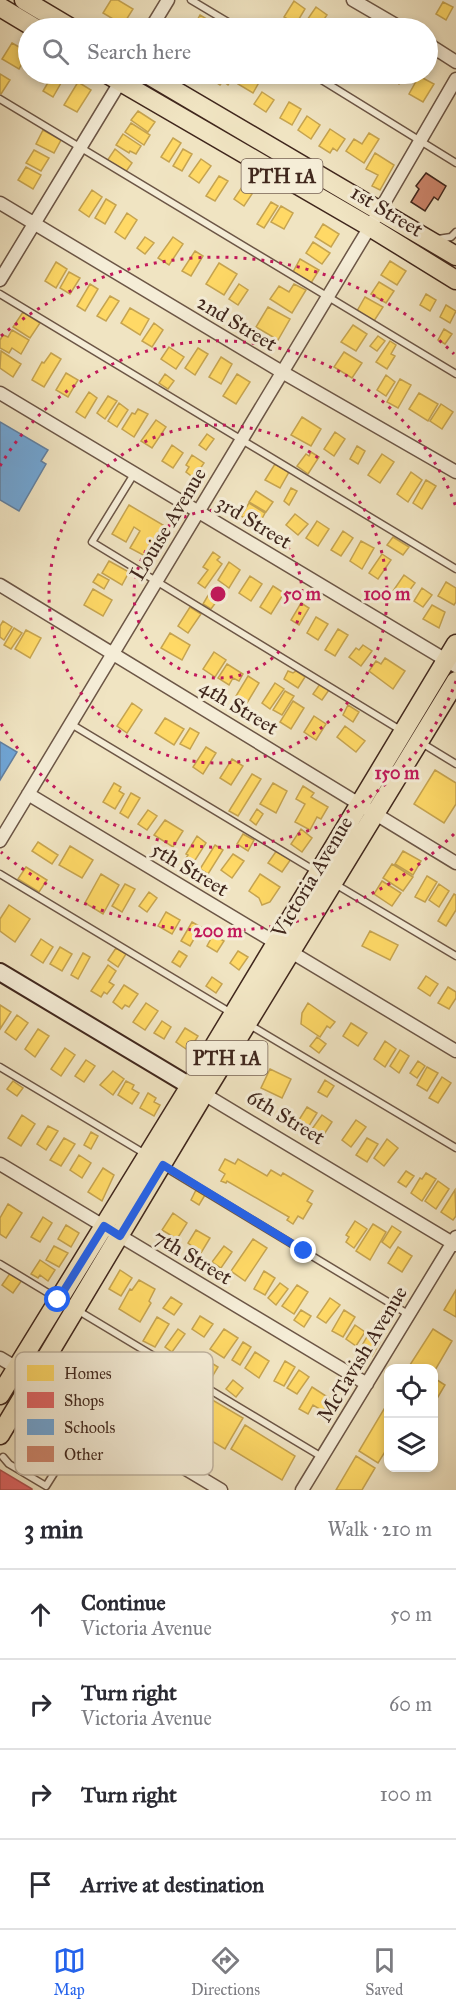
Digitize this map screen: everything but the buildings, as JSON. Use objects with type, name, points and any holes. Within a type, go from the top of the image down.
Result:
[{"type":"main road","points":[[24,0],[55,18]]},
{"type":"main road","points":[[0,7],[18,18]]},
{"type":"main road","name":"1st Street","points":[[130,84],[456,279]]},
{"type":"main road","name":"1st Street","points":[[164,84],[456,256]]},
{"type":"main road","name":"Victoria Avenue","points":[[241,1019],[275,943],[403,731],[451,663],[456,644]]},
{"type":"main road","name":"Victoria Avenue","points":[[26,1352],[147,1155],[197,1090],[241,1019],[292,953],[456,681]]},
{"type":"main road","name":"Victoria Avenue","points":[[50,1352],[163,1165],[197,1090]]},
{"type":"main road","name":"Victoria Avenue","points":[[0,1395],[15,1370]]},
{"type":"main road","name":"Victoria Avenue","points":[[0,1435],[15,1410]]},
{"type":"street","points":[[157,18],[168,0]]},
{"type":"street","points":[[353,0],[384,18]]},
{"type":"street","points":[[438,51],[456,62]]},
{"type":"street","name":"Louise Avenue","points":[[0,841],[380,210],[456,79]]},
{"type":"street","points":[[0,280],[80,147],[113,84]]},
{"type":"street","name":"2nd Street","points":[[0,203],[282,372],[456,472]]},
{"type":"street","name":"3rd Street","points":[[0,393],[451,663]]},
{"type":"street","name":"4th Street","points":[[0,585],[456,863]]},
{"type":"street","name":"5th Street","points":[[28,794],[456,1051]]},
{"type":"street","name":"6th Street","points":[[0,972],[455,1242]]},
{"type":"street","name":"7th Street","points":[[0,1164],[366,1384]]},
{"type":"street","name":"McTavish Avenue","points":[[302,1490],[455,1242]]},
{"type":"street","points":[[0,1358],[15,1367]]},
{"type":"street","points":[[197,1475],[222,1490]]},
{"type":"lane","points":[[191,0],[221,18]]},
{"type":"lane","points":[[329,84],[456,163]]},
{"type":"lane","points":[[0,99],[456,374]]},
{"type":"lane","points":[[429,240],[451,237],[456,233]]},
{"type":"lane","points":[[0,294],[456,569]]},
{"type":"lane","points":[[134,473],[92,542],[403,731]]},
{"type":"lane","points":[[70,724],[318,872]]},
{"type":"lane","points":[[420,742],[456,764]]},
{"type":"lane","points":[[0,874],[456,1148]]},
{"type":"lane","points":[[334,883],[456,956]]},
{"type":"lane","points":[[0,1067],[147,1155]]},
{"type":"lane","points":[[163,1165],[409,1315]]},
{"type":"lane","points":[[0,1264],[58,1300]]},
{"type":"lane","points":[[76,1310],[146,1352]]},
{"type":"lane","points":[[213,1392],[322,1457]]},
{"type":"lane","points":[[3,1457],[15,1468]]},
{"type":"lane","points":[[26,1475],[45,1488],[53,1475]]},
{"type":"route","points":[[58,1300],[104,1226],[120,1236],[163,1165],[304,1251]]}]
